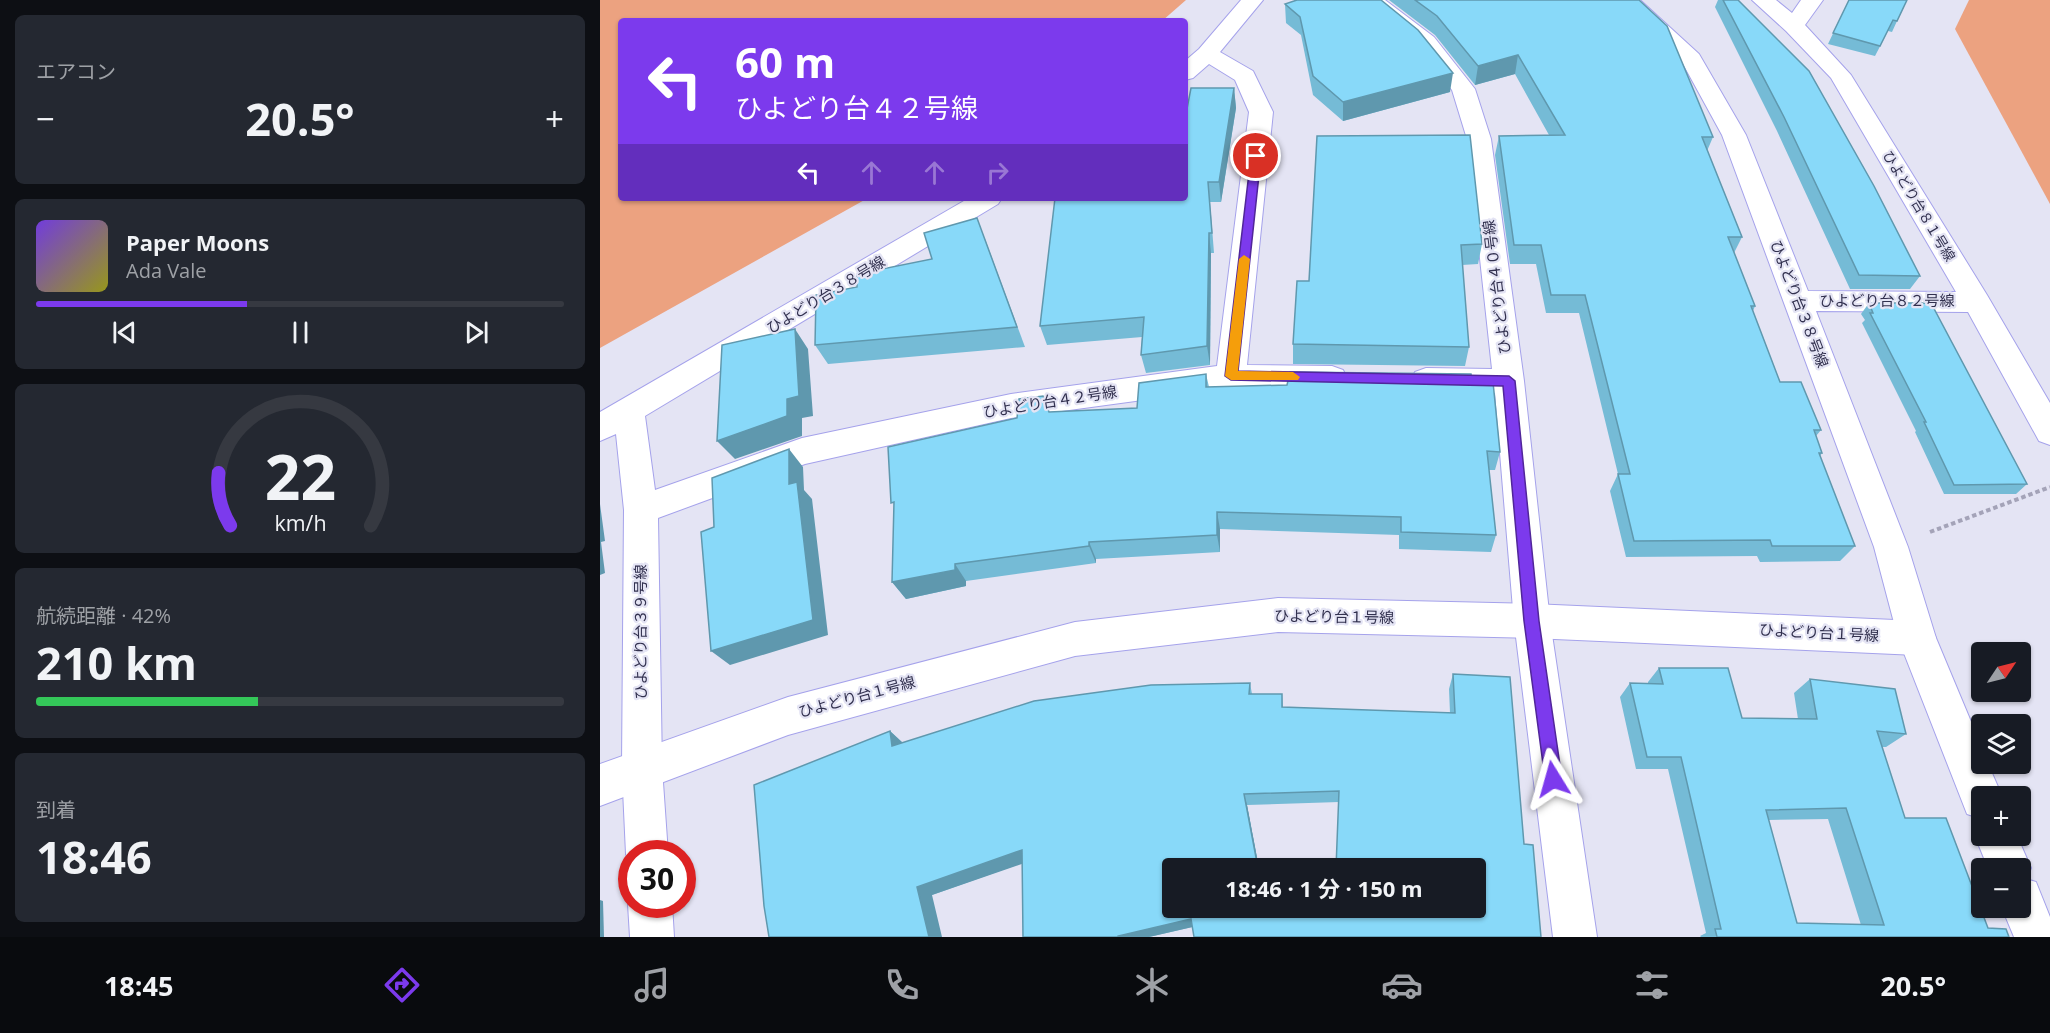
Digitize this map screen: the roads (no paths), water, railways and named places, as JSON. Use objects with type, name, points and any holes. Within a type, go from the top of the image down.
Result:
[{"type":"street","points":[[1188,70],[1207,54],[1252,0]]},
{"type":"street","name":"ひよどり台４０号線","points":[[1372,0],[1426,42],[1463,89],[1479,139],[1509,381],[1532,621],[1575,937]]},
{"type":"street","name":"ひよどり台３８号線","points":[[1628,0],[1691,59],[1734,135],[1891,546],[1917,638]]},
{"type":"street","name":"ひよどり台８１号線","points":[[1763,0],[1794,26],[1840,75],[1977,302],[2050,432]]},
{"type":"street","points":[[1794,26],[1812,0]]},
{"type":"street","points":[[1207,54],[1245,76],[1261,112],[1231,376]]},
{"type":"street","name":"ひよどり台３８号線","points":[[615,420],[984,201]]},
{"type":"street","name":"ひよどり台８２号線","points":[[1797,301],[1977,302]]},
{"type":"street","name":"ひよどり台４２号線","points":[[641,510],[802,451],[1011,406],[1231,376],[1358,378]]},
{"type":"street","points":[[1393,379],[1509,381]]},
{"type":"street","name":"ひよどり台３９号線","points":[[615,420],[641,510],[642,768],[646,840]]},
{"type":"street","name":"ひよどり台１号線","points":[[600,785],[788,716],[1075,639],[1278,615],[1532,621],[1917,638]]},
{"type":"street","points":[[1917,638],[1977,786]]},
{"type":"street","points":[[651,918],[652,937]]},
{"type":"street","points":[[2028,918],[2036,937]]}]
